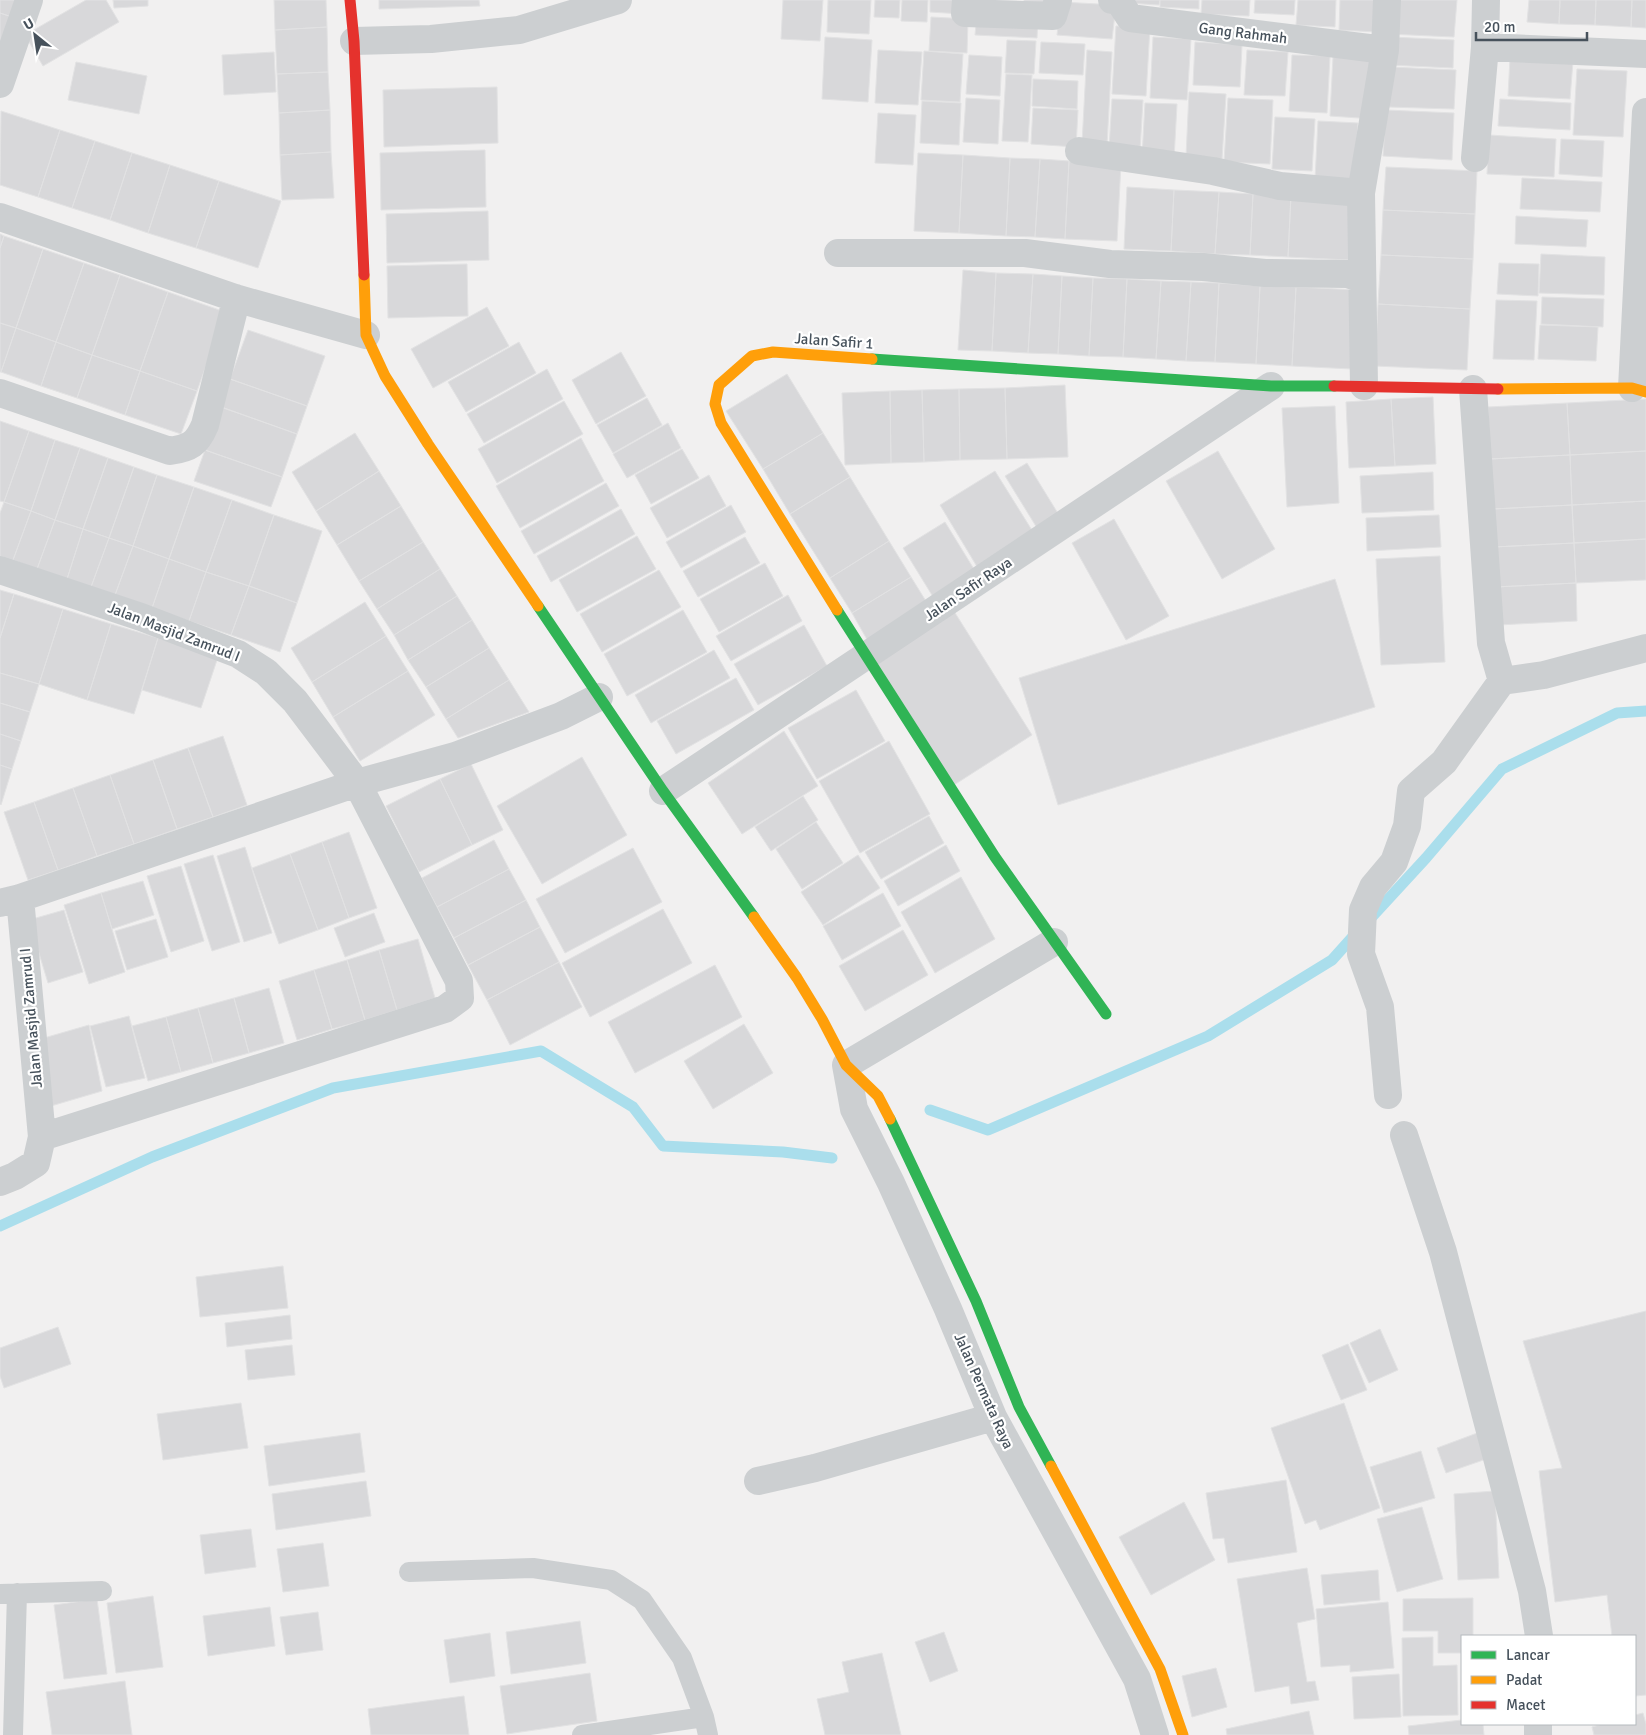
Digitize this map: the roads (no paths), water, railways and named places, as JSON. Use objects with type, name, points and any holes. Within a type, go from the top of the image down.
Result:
[{"type":"street","points":[[0,84],[29,0]]},
{"type":"street","points":[[350,0],[354,40],[366,335],[385,376],[428,444],[663,791],[797,978],[822,1019],[846,1065],[878,1096],[976,1301],[1019,1407],[1160,1669],[1183,1735]]},
{"type":"street","points":[[354,40],[431,39],[518,30],[618,0]]},
{"type":"street","points":[[966,0],[966,13],[1053,16],[1058,0]]},
{"type":"street","name":"Gang Rahmah","points":[[1112,0],[1119,1],[1130,18],[1385,50]]},
{"type":"street","points":[[1364,386],[1361,193],[1385,50],[1387,0]]},
{"type":"street","points":[[1475,158],[1485,47],[1486,0]]},
{"type":"street","points":[[1485,47],[1646,54]]},
{"type":"street","points":[[1639,390],[1646,112]]},
{"type":"street","points":[[1079,151],[1213,171],[1280,186],[1361,193]]},
{"type":"street","points":[[0,217],[235,298],[366,335]]},
{"type":"street","points":[[838,253],[1025,253],[1110,264],[1348,274],[1362,279]]},
{"type":"street","points":[[0,393],[170,451],[192,445],[201,435],[205,425],[233,313],[235,298]]},
{"type":"street","name":"Jalan Safir 1","points":[[1106,1014],[995,858],[866,657],[721,423],[715,404],[719,386],[752,356],[773,352],[1271,386],[1639,390]]},
{"type":"street","name":"Jalan Safir Raya","points":[[663,791],[1271,386]]},
{"type":"street","points":[[1473,389],[1491,643],[1502,681]]},
{"type":"street","name":"Jalan Masjid Zamrud I","points":[[0,570],[141,617],[238,654],[266,672],[295,701],[357,783],[459,981],[460,998],[444,1009],[42,1137]]},
{"type":"street","points":[[1388,1095],[1380,1007],[1361,954],[1363,910],[1374,887],[1394,862],[1407,826],[1411,791],[1444,762],[1502,681],[1544,675],[1646,648]]},
{"type":"street","points":[[10,900],[357,783],[455,756],[561,716],[599,697]]},
{"type":"street","name":"Jalan Masjid Zamrud I","points":[[0,1182],[15,1176],[36,1163],[42,1137],[10,900]]},
{"type":"street","points":[[846,1065],[1054,942]]},
{"type":"street","name":"Jalan Permata Raya","points":[[846,1065],[854,1109],[891,1183],[948,1310],[993,1417],[1137,1679],[1155,1735]]},
{"type":"street","points":[[1404,1135],[1443,1252],[1532,1590],[1539,1635]]},
{"type":"street","points":[[758,1481],[824,1465],[993,1417]]},
{"type":"lane","points":[[409,1572],[533,1568],[610,1580],[642,1600],[682,1658],[706,1726],[582,1735]]},
{"type":"lane","points":[[13,1735],[8,1593],[102,1591]]},
{"type":"waterway","points":[[1369,920],[1426,858],[1502,769],[1617,713],[1646,711]]},
{"type":"waterway","points":[[930,1110],[988,1130],[1208,1036],[1332,960],[1358,931]]},
{"type":"waterway","points":[[0,1226],[152,1157],[333,1088],[541,1051],[633,1107],[663,1146],[783,1152],[832,1158]]}]
